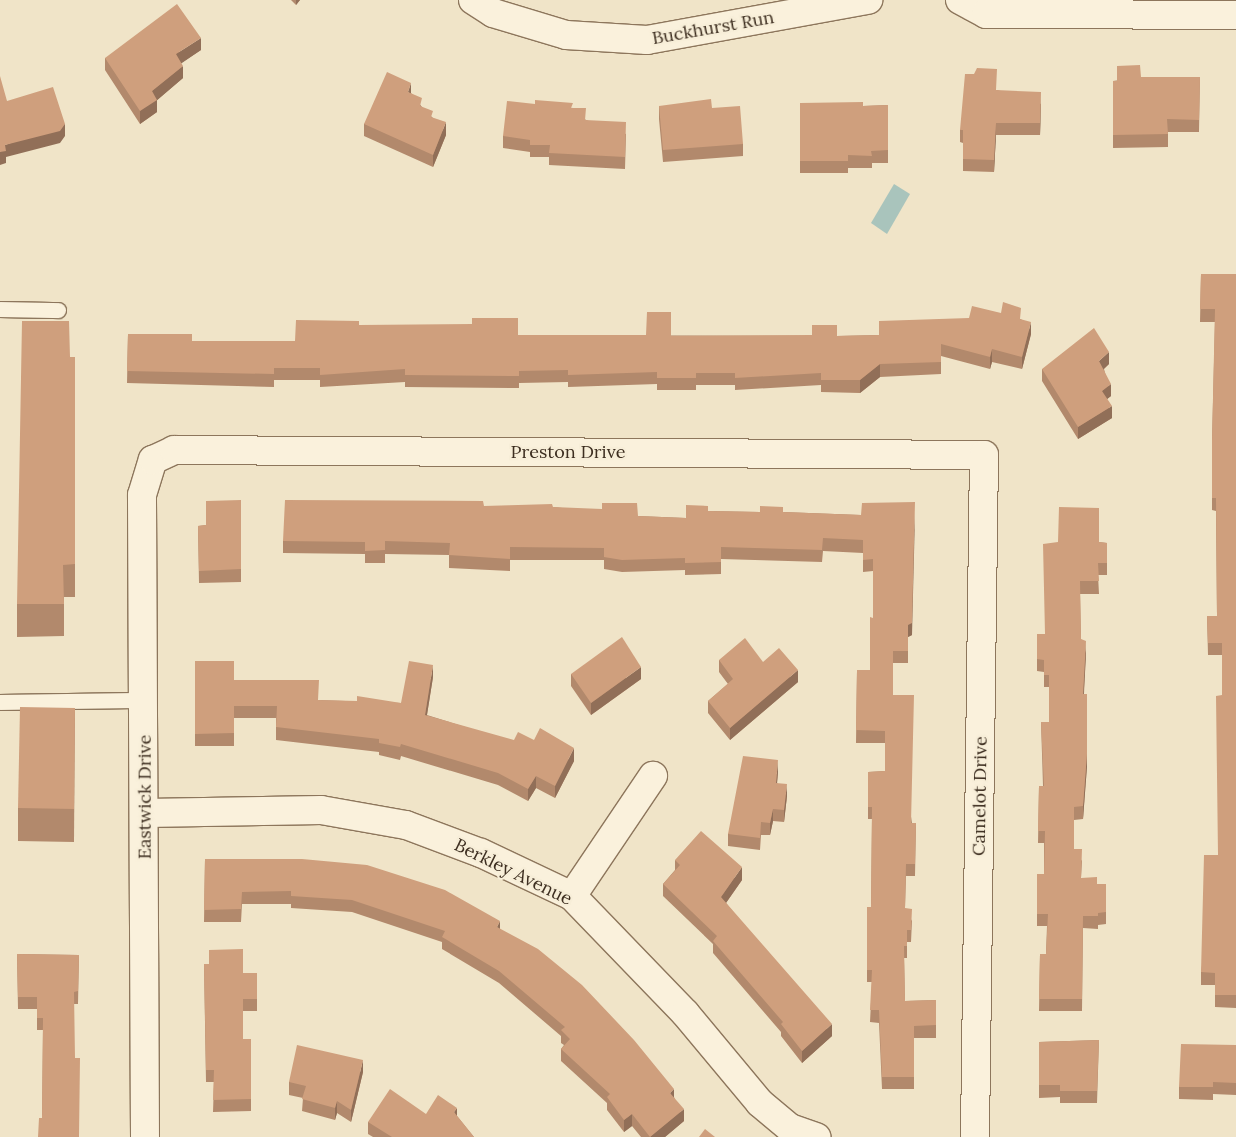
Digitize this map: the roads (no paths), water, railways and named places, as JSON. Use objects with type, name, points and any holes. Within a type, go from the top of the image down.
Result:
[{"type":"street","name":"Buckhurst Run","points":[[473,0],[493,13],[566,35],[647,40],[868,0]]},
{"type":"street","points":[[960,0],[986,14],[1236,15]]},
{"type":"street","name":"Preston Drive","points":[[153,460],[174,450],[984,455]]},
{"type":"street","name":"Camelot Drive","points":[[975,1137],[984,455]]},
{"type":"street","name":"Eastwick Drive","points":[[145,1137],[146,813],[142,495],[153,460]]},
{"type":"street","points":[[572,896],[653,776]]},
{"type":"street","name":"Berkley Avenue","points":[[146,813],[321,810],[406,825],[481,853],[572,896],[685,1013],[760,1103],[790,1128],[816,1137]]},
{"type":"lane","points":[[0,310],[58,310]]},
{"type":"lane","points":[[0,702],[145,700]]},
{"type":"water","points":[[894,184],[910,194],[887,234],[871,223]]}]
